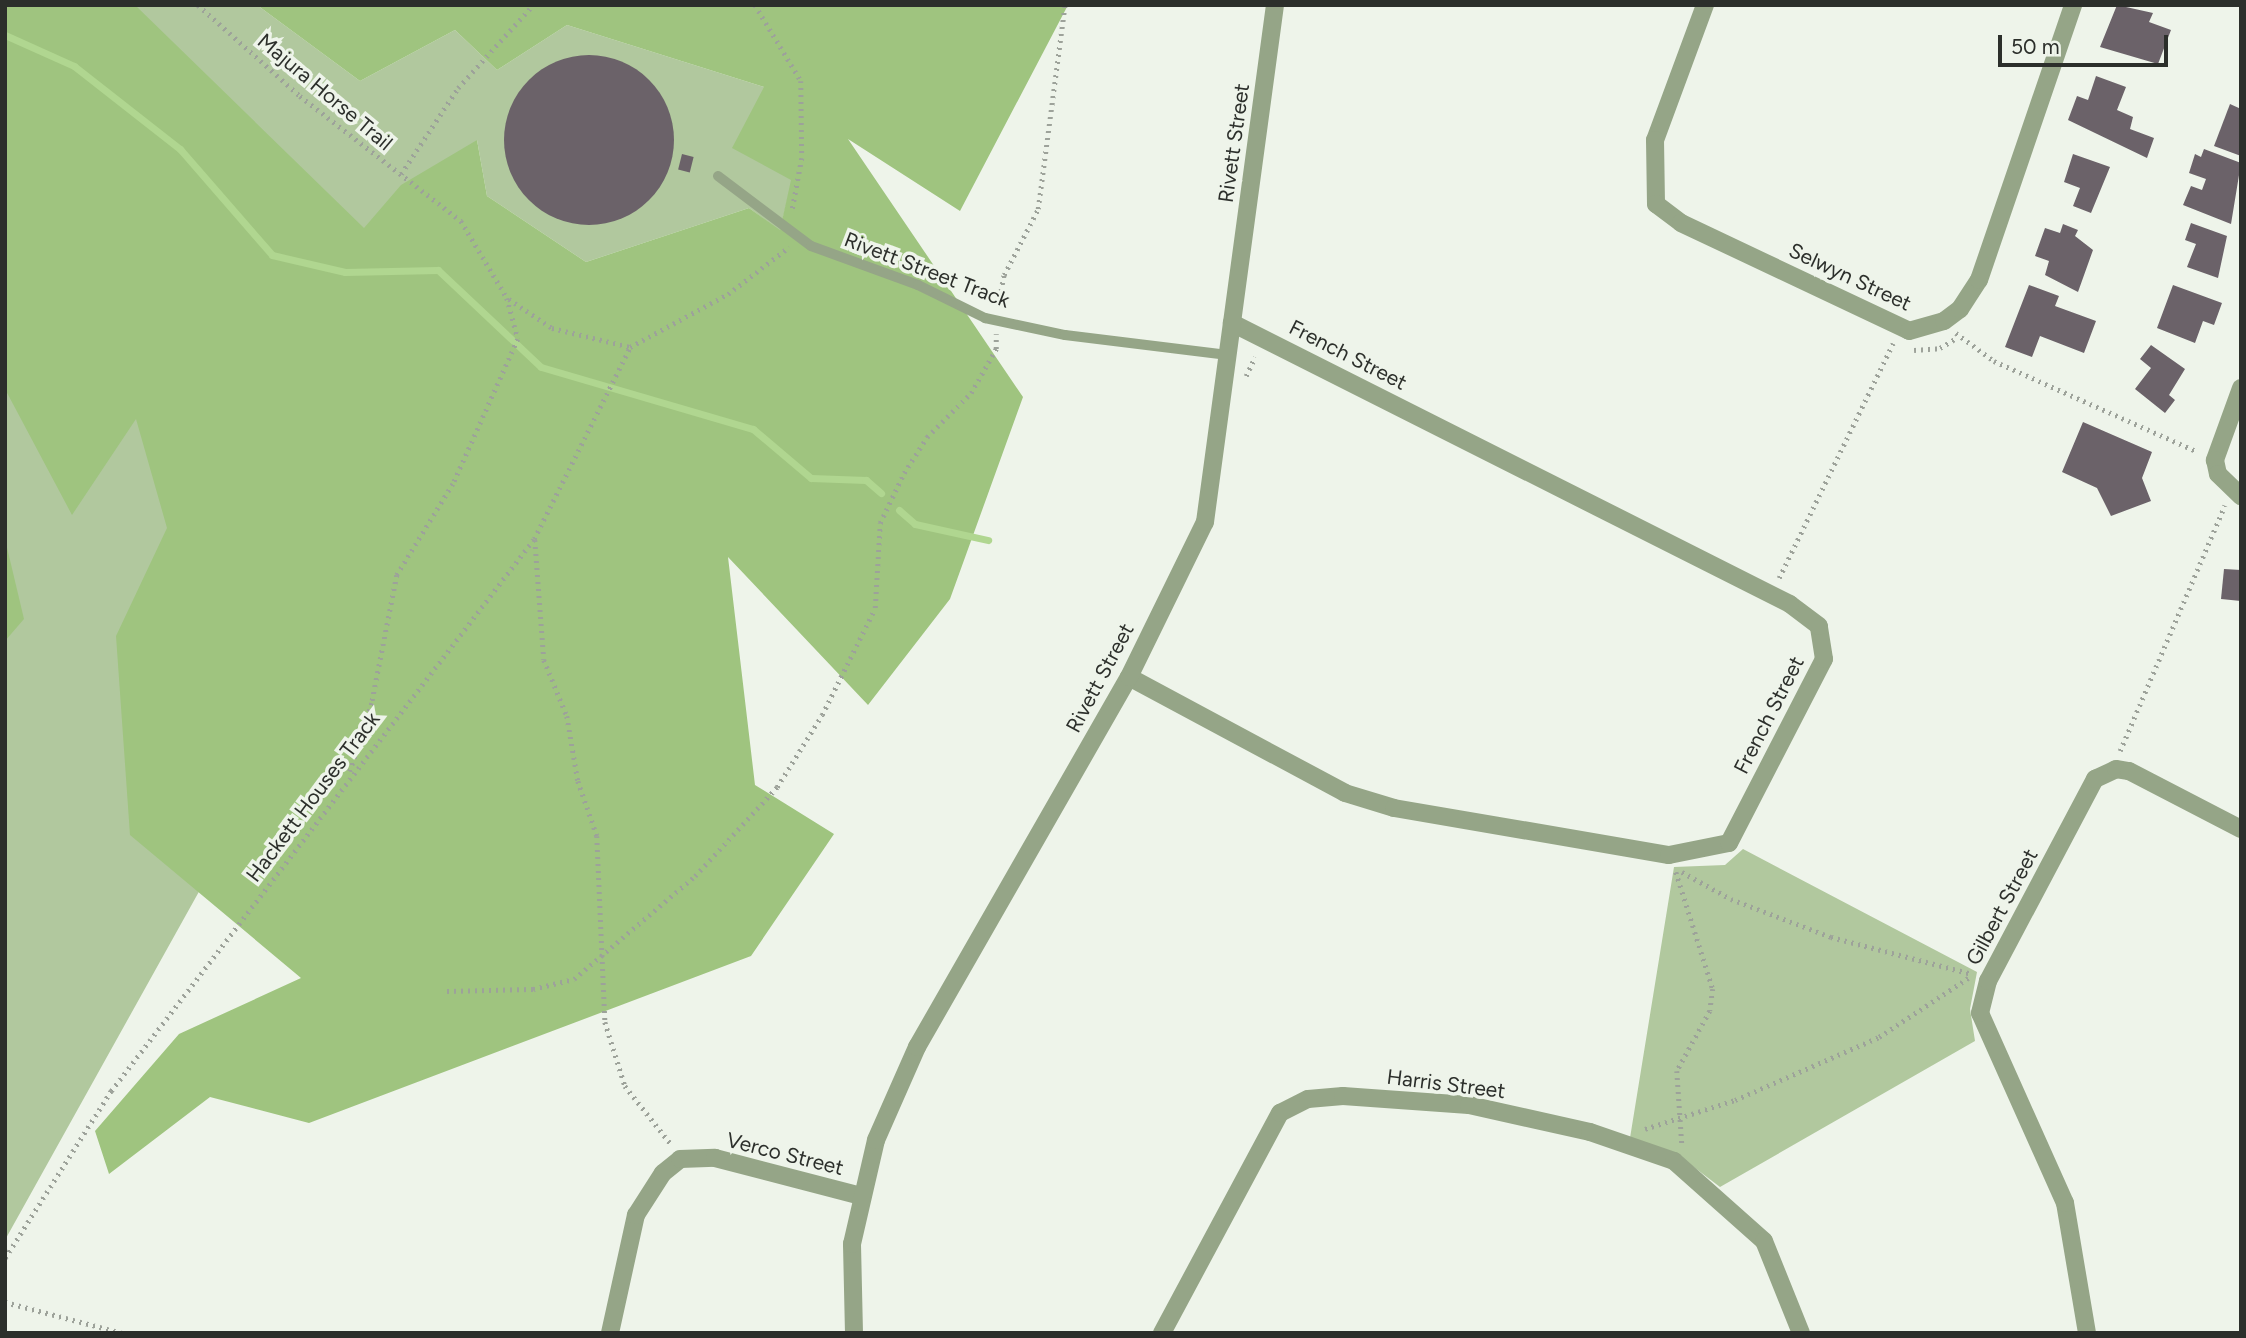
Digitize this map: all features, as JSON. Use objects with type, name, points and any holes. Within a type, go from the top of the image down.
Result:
[{"type":"street","name":"Rivett Street","points":[[853,1333],[852,1244],[876,1140],[917,1046],[1129,677],[1205,522],[1275,5]]},
{"type":"street","name":"Selwyn Street","points":[[1705,5],[1656,140],[1656,204],[1681,223],[1909,331],[1944,321],[1960,309],[1979,280],[2073,5]]},
{"type":"street","name":"French Street","points":[[1129,677],[1346,793],[1394,808],[1672,862],[1729,843],[1824,659],[1819,625],[1771,594],[1232,323]]},
{"type":"street","points":[[2236,494],[2218,474],[2215,460],[2241,388]]},
{"type":"street","points":[[2111,772],[2129,771],[2241,829]]},
{"type":"street","name":"Gilbert Street","points":[[2087,1333],[2065,1203],[1980,1013],[1993,973],[2095,779],[2111,772]]},
{"type":"street","name":"Harris Street","points":[[1162,1333],[1280,1113],[1308,1100],[1343,1096],[1469,1105],[1614,1140],[1682,1167],[1764,1241],[1801,1333]]},
{"type":"street","name":"Verco Street","points":[[680,1160],[715,1158],[861,1196]]},
{"type":"street","points":[[610,1333],[636,1215],[663,1173],[680,1160]]},
{"type":"lane","name":"Rivett Street Track","points":[[718,176],[811,246],[995,320],[1228,355]]},
{"type":"path","name":"Majura Horse Trail","points":[[198,5],[300,96],[401,174]]},
{"type":"path","points":[[349,776],[372,704],[397,575],[453,484],[518,339],[508,298],[461,221],[401,174],[458,88],[533,5]]},
{"type":"path","points":[[447,991],[533,989],[573,979],[695,876],[778,787],[822,715],[874,608],[880,523],[927,437],[971,393],[996,349],[995,320],[1004,275],[1038,209],[1065,5]]},
{"type":"path","name":"Hackett Houses Track","points":[[5,1258],[111,1091],[349,776],[534,539],[630,347],[552,328],[508,298]]},
{"type":"path","points":[[1944,321],[1994,361],[2215,460]]},
{"type":"path","points":[[1771,594],[1893,342]]},
{"type":"path","points":[[2111,772],[2236,494]]},
{"type":"path","points":[[534,539],[544,660],[567,716],[578,780],[597,836],[605,1023],[625,1086],[656,1119],[680,1160]]},
{"type":"path","points":[[1672,862],[1731,899],[1831,937],[1974,974],[1993,973]]},
{"type":"path","points":[[1672,862],[1713,989],[1710,1010],[1677,1071],[1682,1167]]},
{"type":"path","points":[[1614,1140],[1681,1118],[1879,1037],[1974,974]]},
{"type":"path","points":[[5,1303],[122,1333]]},
{"type":"green space","points":[[5,5],[257,5],[360,81],[455,30],[497,70],[567,25],[764,87],[792,180],[780,231],[749,208],[586,262],[487,196],[477,140],[250,800],[5,1240]]},
{"type":"green space","points":[[5,5],[135,5],[364,228],[401,185],[477,140],[487,196],[586,262],[749,208],[780,230],[791,180],[732,148],[764,87],[567,25],[497,70],[455,30],[360,81],[257,5],[1068,5],[960,211],[848,139],[1023,397],[950,599],[868,705],[728,557],[755,785],[834,834],[751,956],[309,1123],[210,1097],[109,1174],[95,1131],[179,1034],[301,978],[130,835],[116,636],[167,528],[136,419],[72,515],[5,389]]},
{"type":"green space","points":[[5,539],[24,619],[5,641]]},
{"type":"green space","points":[[1743,849],[1977,972],[1970,1009],[1975,1041],[1720,1187],[1678,1155],[1630,1138],[1674,867],[1725,865]]},
{"type":"building","points":[[2117,5],[2153,13],[2149,22],[2171,30],[2158,64],[2100,47]]},
{"type":"building","points":[[589,55],[622,61],[649,80],[668,107],[674,140],[668,173],[649,200],[622,219],[589,225],[556,219],[529,200],[510,173],[504,140],[510,107],[529,80],[556,61]]},
{"type":"building","points":[[2096,76],[2126,87],[2117,110],[2133,117],[2130,129],[2154,138],[2147,158],[2068,120],[2077,96],[2088,100]]},
{"type":"building","points":[[2230,104],[2241,109],[2241,156],[2214,146]]},
{"type":"building","points":[[2204,149],[2241,163],[2231,224],[2183,205],[2191,186],[2202,190],[2206,179],[2189,173],[2195,154],[2201,157]]},
{"type":"building","points":[[682,154],[694,157],[690,172],[678,170]]},
{"type":"building","points":[[2073,154],[2110,167],[2091,213],[2073,206],[2080,188],[2064,182]]},
{"type":"building","points":[[2191,223],[2227,236],[2218,278],[2187,267],[2196,244],[2185,240]]},
{"type":"building","points":[[2063,224],[2078,230],[2075,236],[2093,250],[2078,292],[2045,275],[2049,261],[2035,256],[2045,228],[2060,233]]},
{"type":"building","points":[[2029,285],[2059,296],[2055,306],[2096,321],[2084,353],[2040,336],[2032,357],[2005,347]]},
{"type":"building","points":[[2173,285],[2222,303],[2214,325],[2203,321],[2195,343],[2157,328]]},
{"type":"building","points":[[2151,345],[2185,369],[2169,395],[2175,400],[2165,413],[2135,389],[2151,368],[2140,359]]},
{"type":"building","points":[[2083,422],[2152,452],[2142,478],[2151,501],[2111,516],[2097,488],[2062,472]]},
{"type":"building","points":[[2224,569],[2241,570],[2241,601],[2221,599]]},
{"type":"waterway","points":[[5,35],[74,66],[180,149],[272,255],[345,272],[438,270],[541,367],[753,429],[811,478],[866,480],[881,493]]},
{"type":"waterway","points":[[899,510],[915,524],[988,540]]}]
